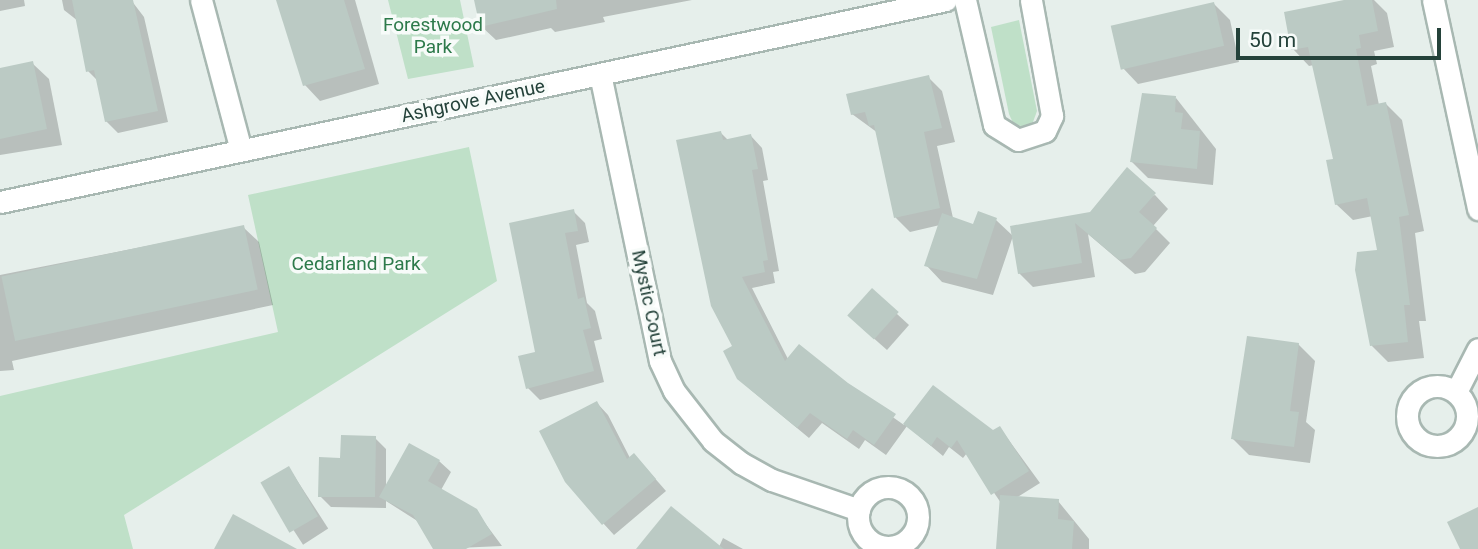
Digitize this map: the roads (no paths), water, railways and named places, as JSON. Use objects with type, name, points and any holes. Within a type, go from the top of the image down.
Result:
[{"type":"street","points":[[201,0],[241,150]]},
{"type":"street","name":"Ashgrove Avenue","points":[[0,202],[946,0]]},
{"type":"street","points":[[965,0],[994,125],[1018,140],[1045,131],[1052,116],[1031,0]]},
{"type":"street","points":[[1433,0],[1478,209]]},
{"type":"street","name":"Mystic Court","points":[[600,74],[660,361],[674,391],[713,441],[741,463],[772,481],[859,510]]},
{"type":"street","points":[[1456,392],[1478,349]]},
{"type":"park label","name":"Forestwood Park","points":[[433,36]]},
{"type":"park label","name":"Cedarland Park","points":[[356,264]]}]
